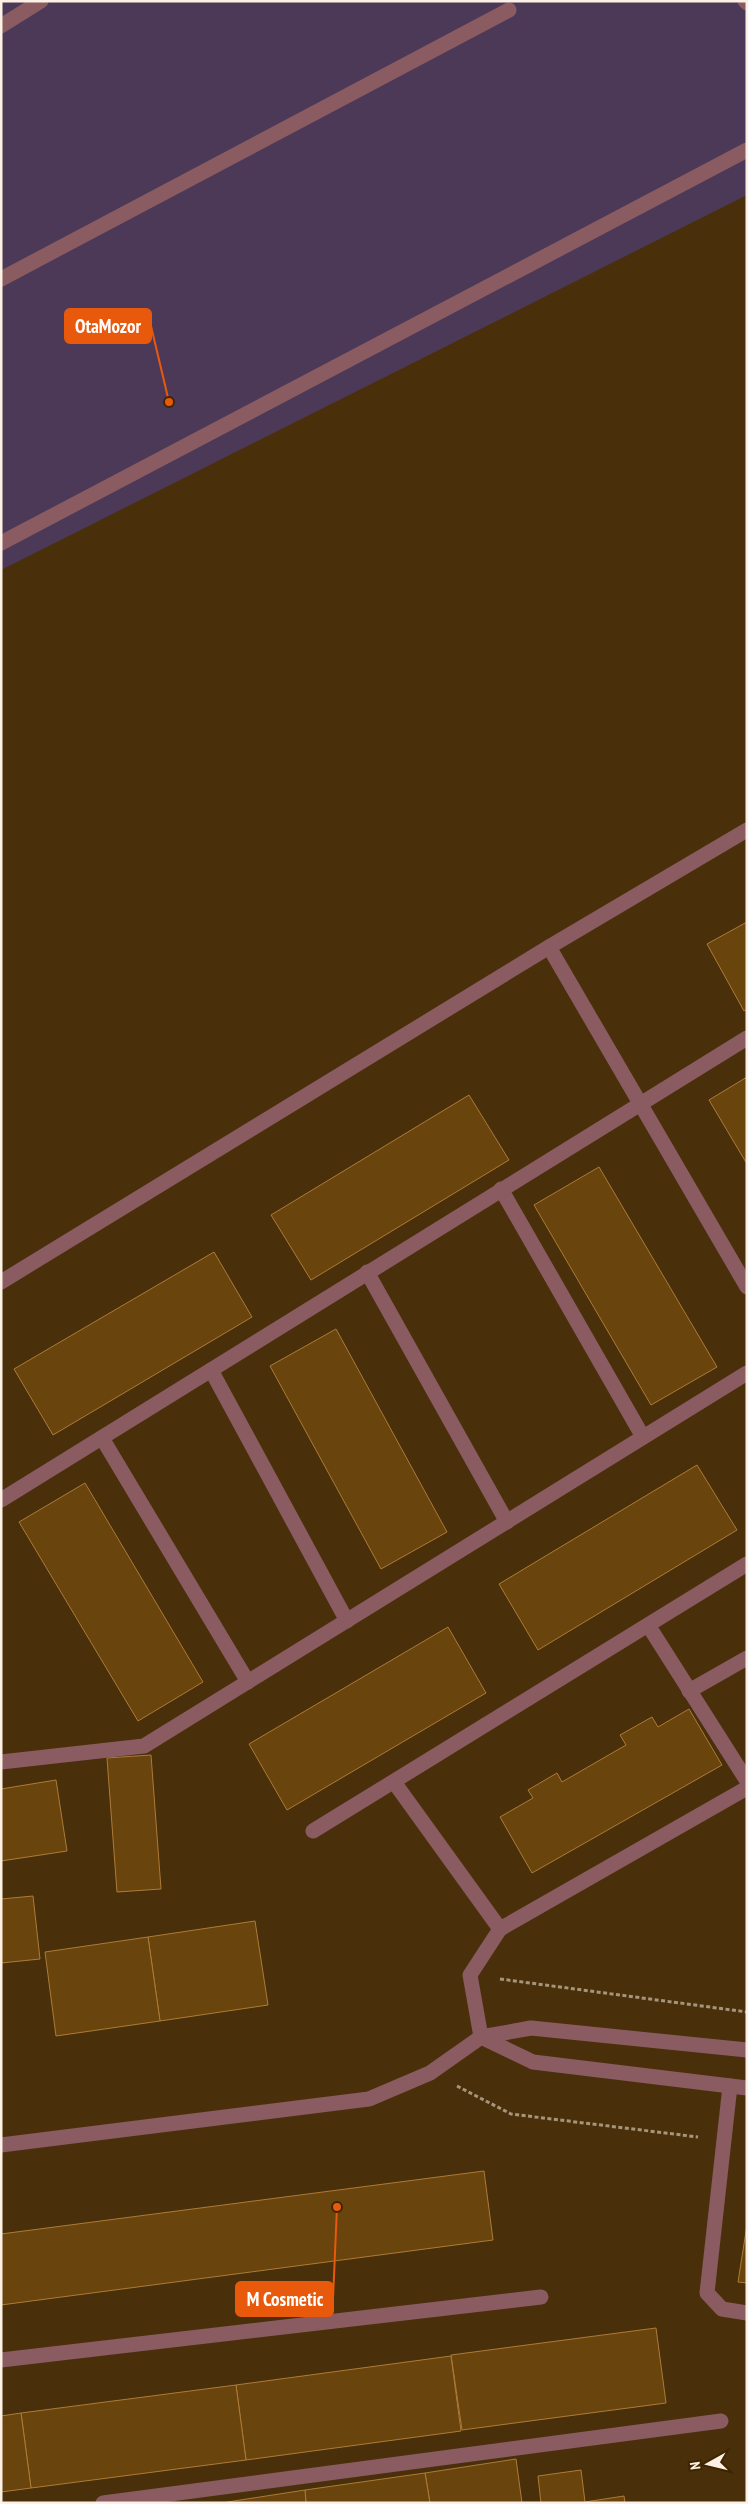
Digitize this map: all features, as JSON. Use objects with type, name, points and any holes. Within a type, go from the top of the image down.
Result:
[{"type":"street","points":[[1,26],[41,1]]},
{"type":"street","points":[[1,279],[509,10]]},
{"type":"street","points":[[1,543],[747,150]]},
{"type":"street","points":[[1,1282],[549,947],[747,830]]},
{"type":"street","points":[[549,947],[747,1287]]},
{"type":"street","points":[[1,1500],[747,1038]]},
{"type":"street","points":[[501,1189],[643,1437]]},
{"type":"street","points":[[367,1272],[507,1522]]},
{"type":"street","points":[[211,1370],[347,1621]]},
{"type":"street","points":[[1,1762],[144,1746],[747,1373]]},
{"type":"street","points":[[102,1438],[248,1682]]},
{"type":"street","points":[[313,1831],[747,1564]]},
{"type":"street","points":[[648,1626],[747,1781]]},
{"type":"street","points":[[689,1691],[747,1658]]},
{"type":"street","points":[[394,1782],[500,1929]]},
{"type":"street","points":[[481,2038],[470,1975],[500,1929],[747,1788]]},
{"type":"street","points":[[1,2145],[368,2099],[430,2073],[481,2038],[531,2028],[747,2050]]},
{"type":"street","points":[[481,2038],[533,2062],[747,2088]]},
{"type":"street","points":[[730,2086],[707,2293],[722,2309],[747,2313]]},
{"type":"street","points":[[1,2360],[541,2297]]},
{"type":"street","points":[[103,2503],[721,2421]]},
{"type":"path","points":[[470,1975],[747,2012]]},
{"type":"path","points":[[430,2073],[511,2114],[724,2140]]},
{"type":"shaded area","points":[[1,1],[747,1],[747,195],[1,570]]},
{"type":"building","points":[[747,922],[747,1009],[744,1011],[707,944]]},
{"type":"building","points":[[747,1077],[747,1164],[709,1100]]},
{"type":"building","points":[[469,1095],[509,1160],[311,1280],[271,1215]]},
{"type":"building","points":[[599,1167],[717,1367],[651,1405],[534,1205]]},
{"type":"building","points":[[214,1252],[252,1317],[53,1435],[14,1369]]},
{"type":"building","points":[[336,1329],[447,1532],[381,1569],[270,1366]]},
{"type":"building","points":[[697,1465],[737,1530],[538,1650],[499,1584]]},
{"type":"building","points":[[85,1483],[203,1682],[138,1721],[19,1522]]},
{"type":"building","points":[[448,1627],[486,1693],[287,1810],[249,1744]]},
{"type":"building","points":[[689,1709],[722,1765],[532,1873],[500,1817],[533,1798],[528,1790],[557,1773],[562,1782],[626,1745],[620,1735],[652,1717],[658,1727]]},
{"type":"building","points":[[151,1755],[161,1889],[117,1892],[107,1758]]},
{"type":"building","points":[[56,1780],[67,1851],[1,1861],[1,1789]]},
{"type":"building","points":[[33,1896],[40,1959],[1,1963],[1,1899]]},
{"type":"building","points":[[255,1921],[268,2005],[160,2021],[148,1937]]},
{"type":"building","points":[[148,1937],[160,2021],[56,2036],[45,1952]]},
{"type":"building","points":[[484,2171],[493,2240],[1,2305],[1,2234]]},
{"type":"building","points":[[747,2225],[747,2283],[738,2282]]},
{"type":"building","points":[[656,2328],[666,2403],[462,2430],[451,2355]]},
{"type":"building","points":[[451,2356],[461,2431],[246,2460],[236,2385]]},
{"type":"building","points":[[236,2385],[246,2460],[31,2488],[21,2413]]},
{"type":"building","points":[[21,2413],[31,2488],[1,2492],[1,2416]]},
{"type":"building","points":[[516,2459],[522,2503],[430,2503],[425,2473]]},
{"type":"building","points":[[581,2470],[585,2502],[624,2496],[625,2503],[541,2503],[538,2476]]},
{"type":"building","points":[[425,2473],[430,2503],[306,2503],[305,2490]]},
{"type":"building","points":[[305,2490],[306,2503],[221,2503]]},
{"type":"place","name":"OtaMozor","points":[[169,402]]},
{"type":"place","name":"M Cosmetic","points":[[337,2207]]}]
